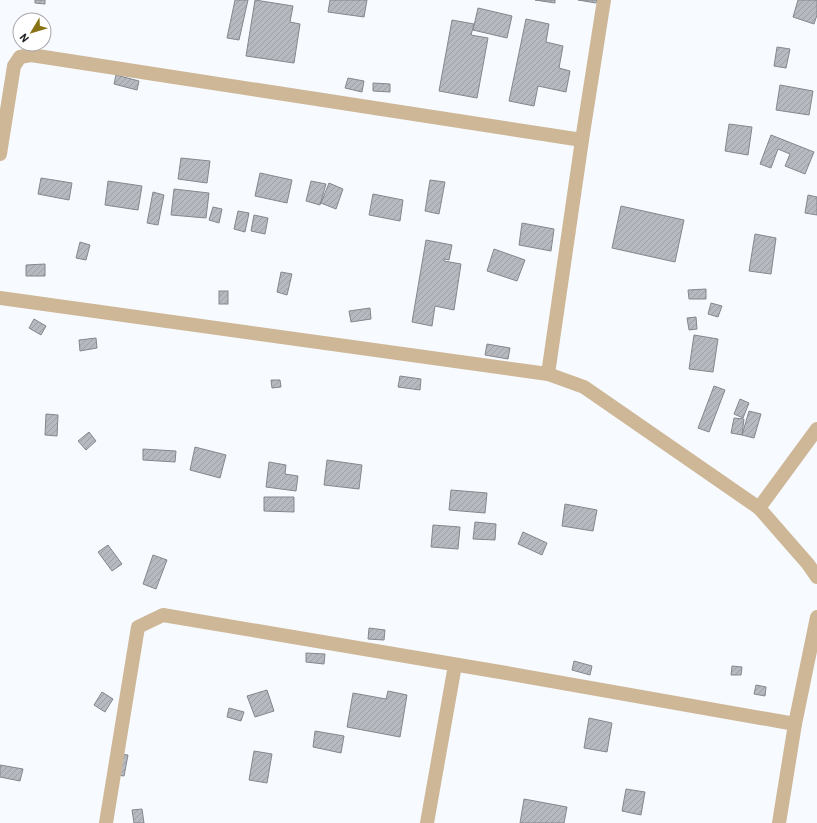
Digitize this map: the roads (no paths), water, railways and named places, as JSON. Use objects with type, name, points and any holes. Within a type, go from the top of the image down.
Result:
[{"type":"street","points":[[548,374],[604,0]]},
{"type":"street","points":[[0,154],[14,66],[20,57],[31,55],[582,140]]},
{"type":"street","points":[[0,298],[548,374],[584,387],[759,508],[808,564],[817,577]]},
{"type":"street","points":[[759,508],[817,429]]},
{"type":"street","points":[[106,823],[138,627],[163,615],[795,724]]},
{"type":"street","points":[[779,823],[795,724],[817,617]]},
{"type":"street","points":[[427,823],[454,665]]}]
